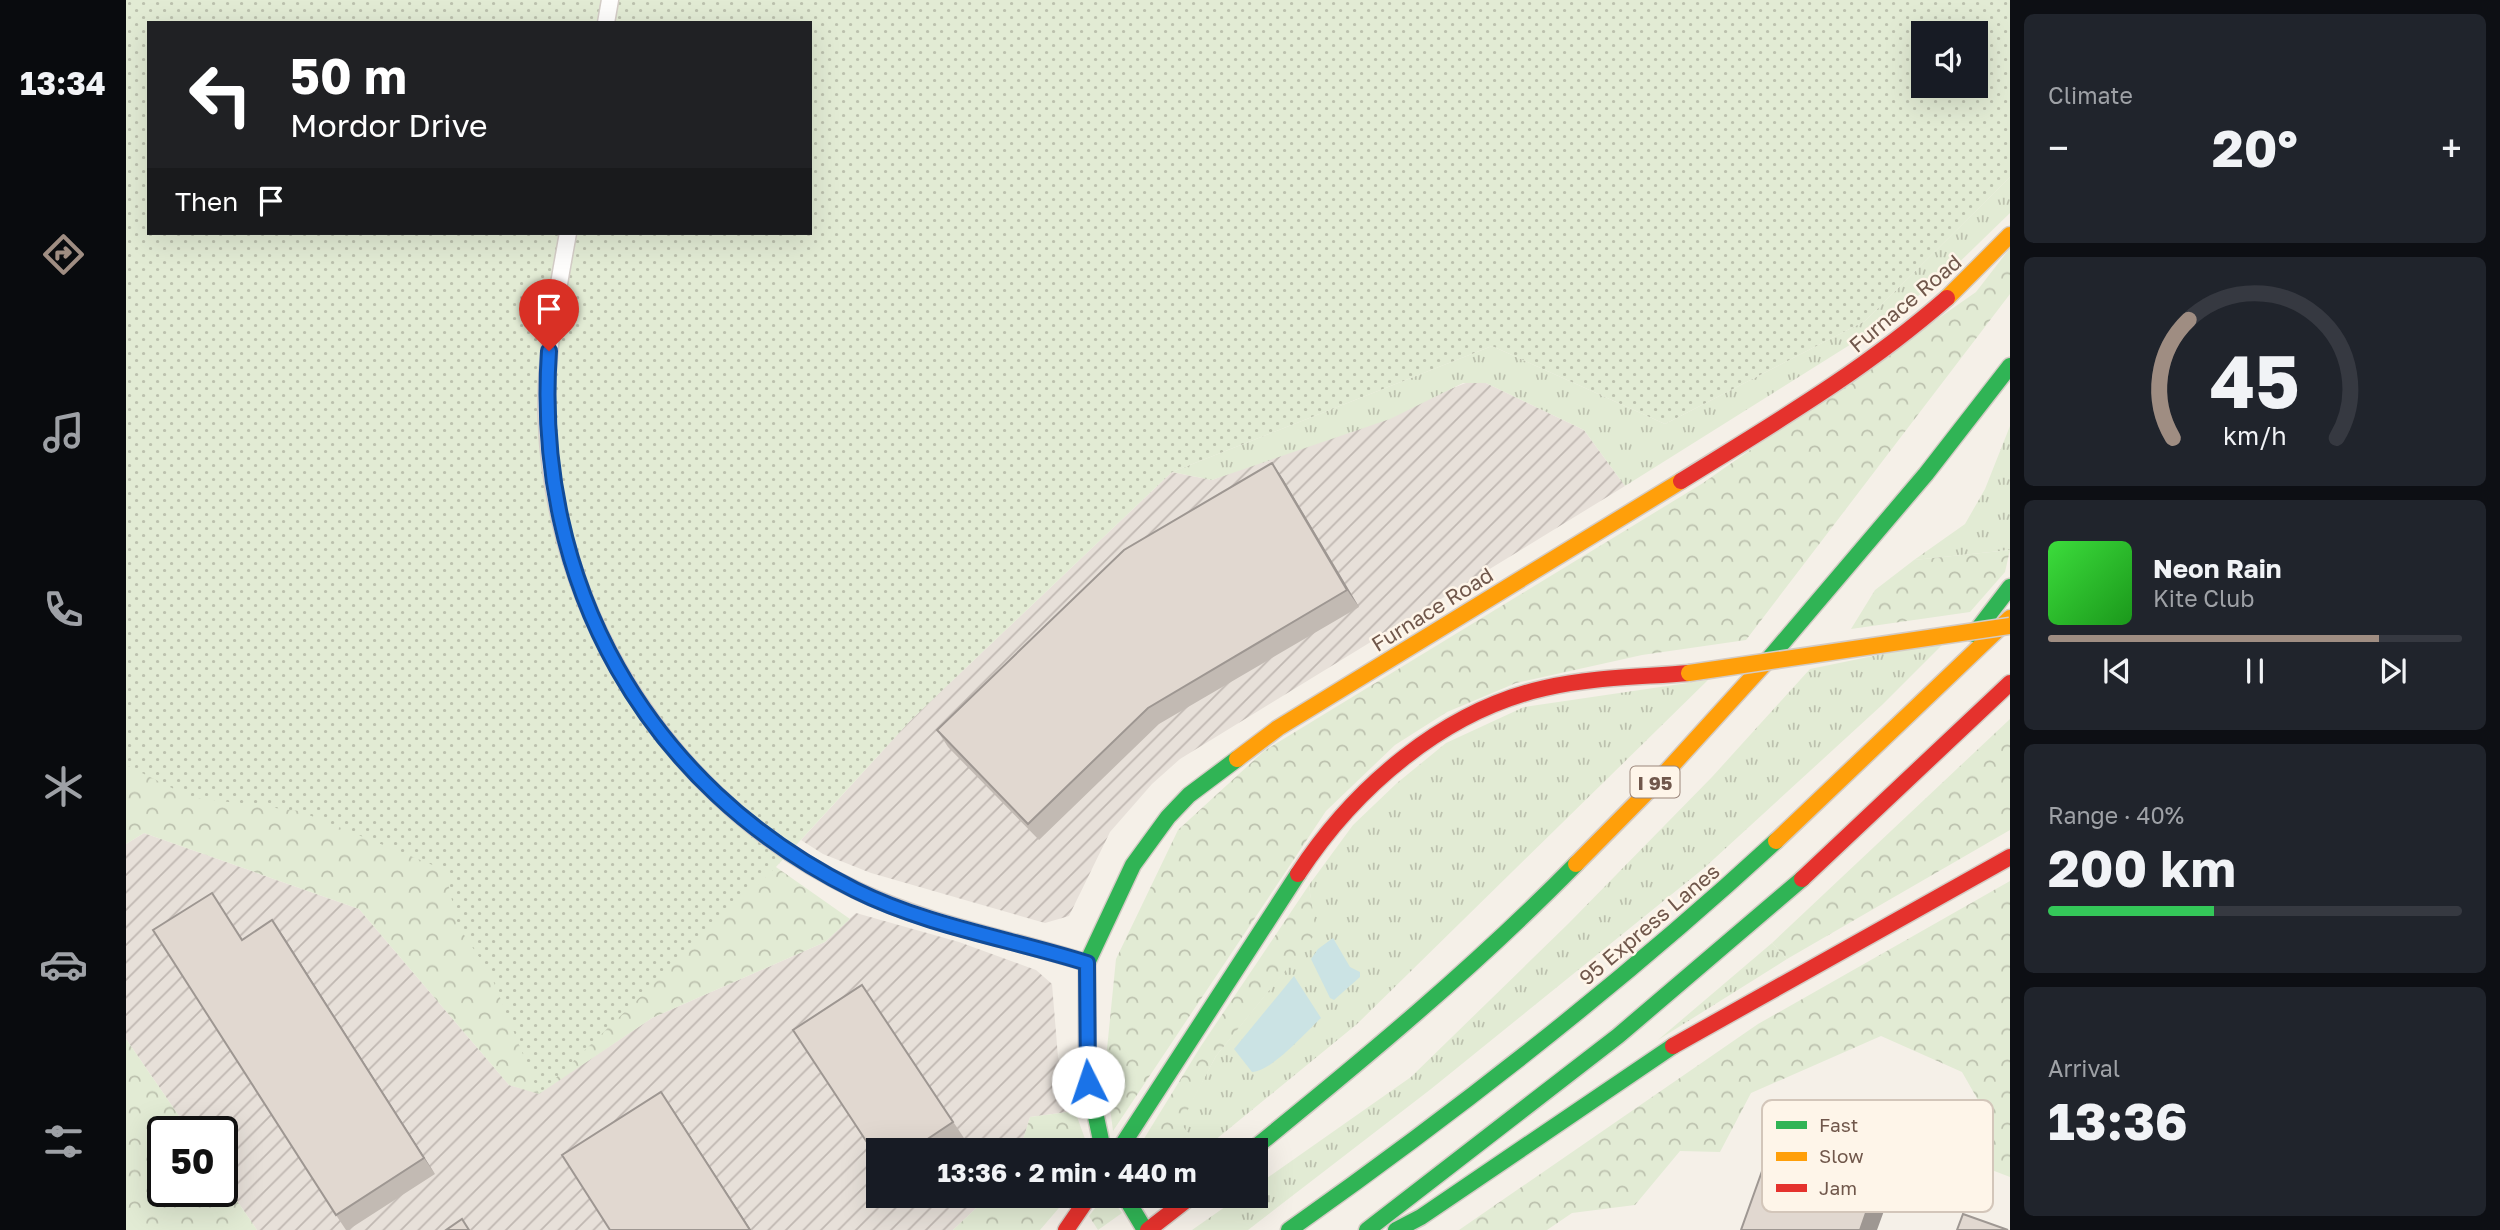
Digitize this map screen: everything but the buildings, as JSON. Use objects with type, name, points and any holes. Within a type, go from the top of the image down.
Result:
[{"type":"main road","name":"Furnace Road","points":[[1099,1138],[1087,1074],[1087,963],[1105,920],[1144,848],[1168,817],[1210,776],[1290,721],[1832,388],[1886,351],[1933,313],[2010,234]]},
{"type":"main road","name":"I 95","points":[[1266,1138],[1438,992],[1547,891],[1673,764],[1848,569],[2010,366]]},
{"type":"main road","points":[[1905,725],[2010,587]]},
{"type":"main road","name":"95 Express Lanes","points":[[1289,1230],[1374,1171],[1686,923],[1905,725],[2010,618]]},
{"type":"main road","points":[[1127,1138],[1315,848],[1349,807],[1390,769],[1448,728],[1513,698],[1545,688],[1689,674],[2010,626]]},
{"type":"main road","points":[[1367,1230],[1574,1072],[1728,945],[1883,808],[2010,683]]},
{"type":"main road","points":[[1396,1230],[1421,1217],[1665,1050],[2010,857]]},
{"type":"main road","points":[[1066,1230],[1082,1208]]},
{"type":"main road","points":[[1132,1208],[1146,1230],[1177,1208]]},
{"type":"street","points":[[606,21],[610,0]]},
{"type":"street","points":[[568,235],[553,319],[547,381],[549,459],[556,506],[582,596],[603,642],[650,721],[716,795],[747,822],[813,867],[857,891],[902,909],[1087,963]]},
{"type":"shaded area","points":[[1471,381],[1486,383],[1584,430],[1625,486],[1180,759],[1152,784],[1110,832],[1069,916],[1045,923],[871,873],[823,854],[801,840],[910,721],[1172,472],[1212,480]]},
{"type":"shaded area","points":[[144,833],[359,909],[509,1085],[539,1093],[652,1018],[825,942],[856,913],[959,942],[1036,970],[1052,984],[1058,1057],[1075,1111],[1030,1117],[1024,1138],[866,1138],[866,1208],[976,1208],[953,1230],[257,1230],[238,1202],[238,1116],[179,1116],[126,1039],[126,844]]},
{"type":"green space","points":[[126,0],[2010,0],[2010,177],[1865,321],[1665,424],[1492,346],[1172,472],[910,721],[776,867],[539,1094],[490,973],[458,926],[445,870],[299,811],[190,797],[126,765]]},
{"type":"green space","points":[[2010,177],[2010,213],[1944,277],[1856,341],[1625,486],[1584,430],[1486,383],[1463,383],[1390,419],[1212,480],[1172,472],[1492,346],[1665,424],[1865,321]]},
{"type":"green space","points":[[2010,248],[2010,294],[1746,640],[1642,655],[1516,683],[1447,712],[1395,745],[1326,811],[1113,1131],[1105,1069],[1116,959],[1178,830],[1264,751],[1703,483],[1976,292]]},
{"type":"green space","points":[[2010,426],[2010,550],[1914,560],[1965,524],[1985,489]]},
{"type":"green space","points":[[126,471],[729,859],[776,867],[850,919],[825,942],[652,1018],[539,1094],[509,1085],[359,909],[144,833],[126,844]]},
{"type":"green space","points":[[2010,550],[2005,572],[1970,612],[1851,629],[1875,590],[1914,560]]},
{"type":"green space","points":[[1946,641],[1882,705],[1703,869],[1431,1089],[1248,1230],[1192,1230],[1223,1208],[1268,1208],[1268,1177],[1411,1077],[1569,923],[1712,777],[1810,669]]},
{"type":"green space","points":[[1708,680],[1357,1024],[1218,1138],[1191,1138],[1180,1123],[1216,1056],[1315,933],[1309,885],[1353,825],[1397,783],[1446,743],[1524,707]]},
{"type":"green space","points":[[2010,719],[2010,830],[1787,959],[1772,943]]},
{"type":"green space","points":[[2010,881],[2010,1177],[1993,1170],[1993,1100],[1978,1100],[1962,1072],[1881,1036],[1751,1093],[1720,1152],[1680,1151],[1635,1205],[1572,1213],[1547,1230],[1459,1230],[1758,1024]]},
{"type":"green space","points":[[1309,885],[1316,933],[1216,1056],[1181,1123],[1191,1138],[1144,1138],[1201,1046]]},
{"type":"green space","points":[[1772,943],[1787,959],[1658,1040]]},
{"type":"green space","points":[[126,1039],[179,1116],[147,1116],[147,1207],[238,1207],[238,1202],[257,1230],[126,1230]]},
{"type":"green space","points":[[1075,1111],[1085,1138],[1024,1138],[1030,1117]]},
{"type":"green space","points":[[976,1208],[1059,1208],[1040,1230],[953,1230]]},
{"type":"green space","points":[[1095,1208],[1118,1208],[1122,1213],[1098,1230],[1089,1216]]},
{"type":"water","points":[[1333,938],[1350,967],[1360,972],[1360,977],[1334,1000],[1330,998],[1311,959],[1318,949]]},
{"type":"water","points":[[1294,976],[1321,1018],[1278,1059],[1269,1066],[1252,1072],[1234,1049]]},
{"type":"traffic: fast","points":[[1767,661],[1926,474],[2010,366]]},
{"type":"traffic: fast","points":[[1974,634],[2010,587]]},
{"type":"traffic: fast","points":[[1100,1138],[1087,1074],[1087,963],[1133,865],[1168,817],[1189,795],[1237,759]]},
{"type":"traffic: fast","points":[[1289,1230],[1539,1043],[1659,944],[1776,841]]},
{"type":"traffic: fast","points":[[1267,1138],[1459,976],[1576,864]]},
{"type":"traffic: fast","points":[[1127,1138],[1298,874]]},
{"type":"traffic: fast","points":[[1367,1230],[1618,1036],[1802,879]]},
{"type":"traffic: fast","points":[[1396,1230],[1421,1217],[1673,1046]]},
{"type":"traffic: fast","points":[[1132,1208],[1145,1230]]},
{"type":"traffic: slow","points":[[1947,298],[2010,235]]},
{"type":"traffic: slow","points":[[1237,759],[1278,728],[1681,481]]},
{"type":"traffic: slow","points":[[1776,841],[2010,618]]},
{"type":"traffic: slow","points":[[1689,673],[2010,626]]},
{"type":"traffic: slow","points":[[1576,864],[1656,783],[1767,661]]},
{"type":"traffic: jam","points":[[1681,481],[1851,373],[1947,298]]},
{"type":"traffic: jam","points":[[1298,874],[1346,812],[1374,783],[1404,757],[1471,715],[1507,699],[1563,684],[1689,673]]},
{"type":"traffic: jam","points":[[1802,879],[2010,683]]},
{"type":"traffic: jam","points":[[1673,1046],[2010,857]]},
{"type":"traffic: jam","points":[[1066,1230],[1081,1208]]},
{"type":"traffic: jam","points":[[1148,1230],[1176,1208]]},
{"type":"route","points":[[549,351],[549,459],[567,552],[582,596],[603,642],[650,721],[716,795],[780,847],[813,867],[857,891],[910,912],[1087,963],[1088,1082]]}]
